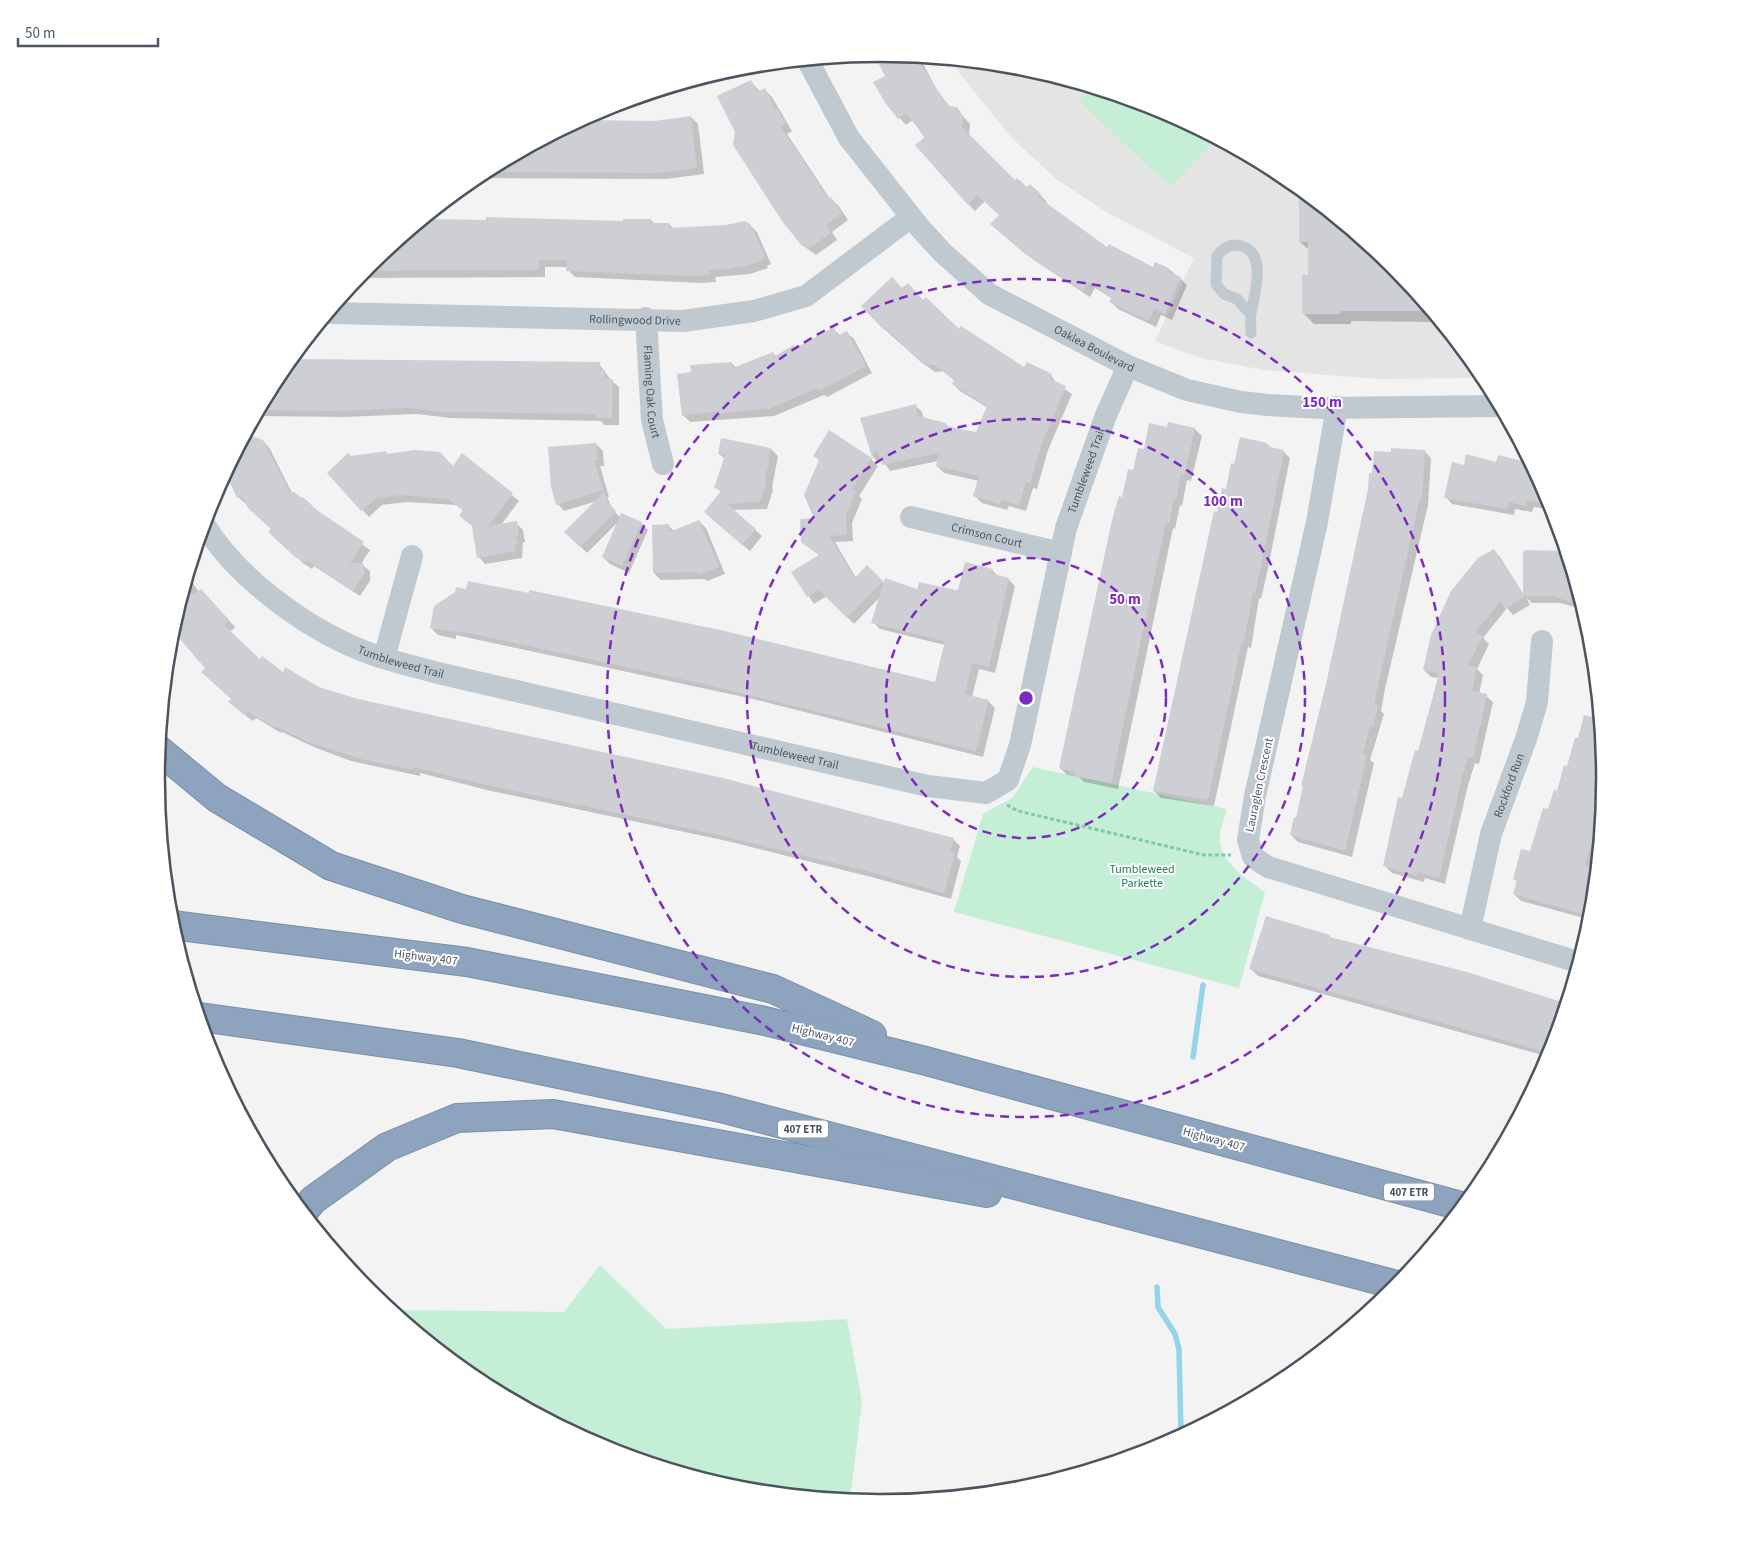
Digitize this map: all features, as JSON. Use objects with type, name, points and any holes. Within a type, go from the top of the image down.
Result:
[{"type":"highway","points":[[166,756],[217,798],[331,866],[462,909],[773,989],[926,1061]]},
{"type":"highway","name":"Highway 407","points":[[181,926],[468,962],[765,1021],[926,1061],[1455,1204]]},
{"type":"highway","name":"407 ETR","points":[[207,1018],[467,1055],[721,1108],[1387,1283]]},
{"type":"highway","points":[[308,1207],[313,1200],[387,1147],[457,1118],[553,1114],[978,1192],[1057,1195]]},
{"type":"street","name":"Oaklea Boulevard","points":[[811,66],[849,138],[911,217],[942,252],[989,294],[1128,366],[1187,390],[1241,402],[1337,407],[1491,406]]},
{"type":"street","name":"Rollingwood Drive","points":[[337,313],[646,318],[683,321],[754,311],[806,296],[911,217]]},
{"type":"street","name":"Flaming Oak Court","points":[[646,318],[652,420],[663,464]]},
{"type":"street","name":"Tumbleweed Trail","points":[[209,531],[241,572],[290,612],[359,650],[438,673],[918,784],[986,793],[1008,780],[1020,745],[1066,528],[1102,425],[1128,366]]},
{"type":"street","name":"Lauraglen Crescent","points":[[1253,857],[1248,840],[1255,796],[1318,522],[1337,407]]},
{"type":"street","name":"Crimson Court","points":[[911,517],[1061,553]]},
{"type":"street","points":[[384,658],[412,556]]},
{"type":"street","name":"Rockford Run","points":[[1470,929],[1491,834],[1526,739],[1537,702],[1542,641]]},
{"type":"street","points":[[1253,857],[1268,867],[1573,960]]},
{"type":"lane","points":[[1251,315],[1237,299],[1224,294],[1216,284],[1217,256],[1228,247],[1241,246],[1253,253],[1256,260],[1256,291],[1251,315],[1251,333]]},
{"type":"path","points":[[986,793],[1018,811],[1028,814],[1204,855],[1222,854],[1253,857]]},
{"type":"shaded area","points":[[955,67],[1020,76],[1110,100],[1197,136],[1238,158],[1316,210],[1352,240],[1418,306],[1448,342],[1474,378],[1379,379],[1264,370],[1200,358],[1155,341],[1194,258],[1108,213],[1056,179],[1011,137]]},
{"type":"green space","points":[[1087,93],[1110,100],[1154,117],[1211,144],[1170,187],[1079,101]]},
{"type":"green space","name":"Tumbleweed Parkette","points":[[1033,767],[1227,809],[1220,836],[1224,854],[1235,869],[1265,892],[1239,988],[954,912],[983,814],[1012,798]]},
{"type":"green space","points":[[600,1265],[666,1329],[847,1319],[862,1402],[851,1493],[787,1487],[741,1480],[651,1456],[607,1439],[564,1420],[523,1398],[483,1373],[445,1346],[403,1310],[564,1312]]},
{"type":"building","points":[[878,62],[920,64],[948,106],[957,107],[963,116],[962,127],[1015,180],[1017,178],[1027,187],[1030,184],[1041,194],[1038,197],[1107,247],[1109,244],[1153,267],[1155,262],[1169,268],[1168,272],[1181,277],[1165,314],[1154,309],[1149,321],[1109,302],[1112,297],[1088,282],[1083,291],[1025,254],[990,224],[999,215],[977,195],[968,205],[915,145],[925,137],[906,113],[898,119],[886,104],[873,82],[885,76]]},
{"type":"building","points":[[751,80],[757,92],[765,88],[775,109],[777,108],[786,124],[781,127],[828,199],[831,197],[842,213],[826,225],[831,233],[808,249],[804,245],[802,246],[782,221],[733,145],[735,132],[717,96]]},
{"type":"building","points":[[691,116],[697,168],[659,173],[500,172],[564,136],[600,120],[654,121]]},
{"type":"building","points":[[1299,198],[1352,240],[1386,272],[1421,311],[1341,311],[1340,314],[1302,314],[1302,275],[1308,275],[1308,242],[1299,242]]},
{"type":"building","points":[[486,217],[623,221],[623,219],[651,219],[651,223],[669,223],[669,228],[726,225],[744,221],[750,224],[765,257],[761,259],[762,261],[742,267],[709,270],[709,275],[694,276],[566,271],[567,260],[539,260],[538,270],[376,271],[434,219],[486,220]]},
{"type":"building","points":[[892,277],[902,288],[908,283],[923,300],[926,297],[959,329],[961,326],[1024,367],[1027,362],[1052,374],[1050,379],[1066,386],[1042,443],[1030,483],[1026,482],[1019,505],[1002,500],[1000,504],[973,496],[979,476],[936,466],[939,453],[882,465],[877,449],[872,457],[860,418],[916,404],[918,416],[946,423],[946,426],[976,432],[987,406],[952,384],[954,380],[935,365],[927,365],[913,355],[884,327],[883,329],[861,306]]},
{"type":"building","points":[[834,327],[838,336],[847,331],[866,366],[819,391],[817,388],[766,410],[765,408],[720,414],[719,411],[682,416],[677,374],[691,372],[690,365],[732,362],[733,368],[773,352],[775,356],[794,345],[795,348]]},
{"type":"building","points":[[301,359],[600,362],[599,370],[605,370],[604,379],[613,379],[612,418],[596,418],[596,414],[444,412],[409,408],[336,411],[267,410]]},
{"type":"building","points":[[1168,422],[1195,428],[1184,475],[1181,474],[1169,523],[1166,522],[1111,783],[1075,776],[1076,772],[1059,768],[1112,520],[1119,496],[1122,497],[1128,469],[1133,470],[1138,448],[1144,449],[1149,423],[1167,427]]},
{"type":"building","points":[[829,430],[872,458],[852,489],[856,491],[846,516],[847,535],[829,536],[855,578],[867,565],[883,581],[847,618],[819,590],[807,597],[791,572],[819,555],[801,542],[800,519],[814,518],[804,495],[819,460],[813,456]]},
{"type":"building","points":[[253,436],[263,440],[290,492],[303,497],[317,510],[364,542],[350,563],[363,563],[364,574],[353,591],[307,560],[305,563],[294,556],[268,532],[271,529],[248,508],[242,496],[237,498],[230,482]]},
{"type":"building","points":[[1240,437],[1267,443],[1266,446],[1284,450],[1261,566],[1255,593],[1253,592],[1244,642],[1242,641],[1208,800],[1153,791],[1214,511],[1217,512],[1222,488],[1226,489],[1231,463],[1234,464]]},
{"type":"building","points":[[721,438],[771,448],[765,481],[767,482],[760,502],[727,504],[756,529],[742,545],[704,512],[722,490],[714,488],[725,455],[718,454]]},
{"type":"building","points":[[596,443],[598,460],[594,460],[603,490],[556,505],[551,487],[548,447]]},
{"type":"building","points":[[1391,448],[1425,450],[1422,499],[1420,498],[1379,681],[1374,705],[1378,706],[1373,727],[1370,726],[1363,754],[1367,755],[1345,851],[1290,835],[1294,817],[1296,818],[1303,786],[1301,786],[1326,684],[1368,489],[1369,473],[1372,473],[1374,451],[1391,452]]},
{"type":"building","points":[[415,450],[440,452],[453,466],[462,453],[513,493],[488,526],[517,521],[519,535],[516,536],[518,544],[515,545],[516,551],[477,558],[472,526],[459,516],[463,510],[448,499],[399,495],[375,499],[361,511],[327,473],[348,453],[351,456],[386,451],[387,454]]},
{"type":"building","points":[[1466,454],[1496,462],[1498,455],[1521,461],[1542,503],[1527,500],[1526,506],[1509,502],[1507,509],[1444,498],[1452,462],[1464,465]]},
{"type":"building","points":[[604,492],[607,502],[616,511],[580,547],[564,532]]},
{"type":"building","points":[[621,513],[642,522],[622,566],[602,557]]},
{"type":"building","points":[[699,520],[719,567],[699,575],[698,572],[653,573],[652,525],[669,524],[669,532]]},
{"type":"building","points":[[1494,549],[1524,597],[1505,609],[1500,601],[1476,632],[1483,636],[1468,665],[1477,667],[1472,691],[1487,694],[1473,758],[1468,757],[1462,777],[1439,878],[1418,872],[1417,876],[1383,866],[1398,797],[1402,798],[1415,750],[1418,751],[1439,674],[1423,670],[1431,635],[1451,591],[1478,558]]},
{"type":"building","points":[[1525,550],[1559,551],[1572,594],[1570,602],[1553,596],[1523,596],[1523,552]]},
{"type":"building","points":[[965,562],[993,569],[991,573],[1009,578],[989,667],[972,663],[965,694],[989,700],[976,751],[704,684],[469,633],[430,628],[434,606],[455,592],[456,587],[466,589],[468,581],[529,593],[529,590],[725,631],[935,682],[945,641],[871,623],[885,578],[917,589],[919,582],[958,590]]},
{"type":"building","points":[[201,589],[229,620],[224,625],[260,659],[262,656],[283,672],[285,667],[319,687],[358,699],[723,778],[954,838],[950,852],[955,853],[944,893],[867,871],[719,835],[413,767],[413,770],[361,759],[308,742],[274,727],[248,712],[246,715],[228,702],[231,699],[201,672],[205,668],[180,637],[190,590],[193,595]]},
{"type":"building","points":[[1584,715],[1593,717],[1596,778],[1594,825],[1593,839],[1585,866],[1590,868],[1583,914],[1513,894],[1517,880],[1513,879],[1521,849],[1530,851],[1543,808],[1548,809],[1554,790],[1557,791],[1564,765],[1567,766],[1575,738],[1578,738]]},
{"type":"building","points":[[1266,916],[1330,935],[1330,937],[1467,972],[1560,1001],[1542,1051],[1249,969]]},
{"type":"waterway","points":[[1193,1057],[1203,985]]},
{"type":"waterway","points":[[1157,1287],[1158,1307],[1175,1334],[1179,1349],[1181,1427]]}]
